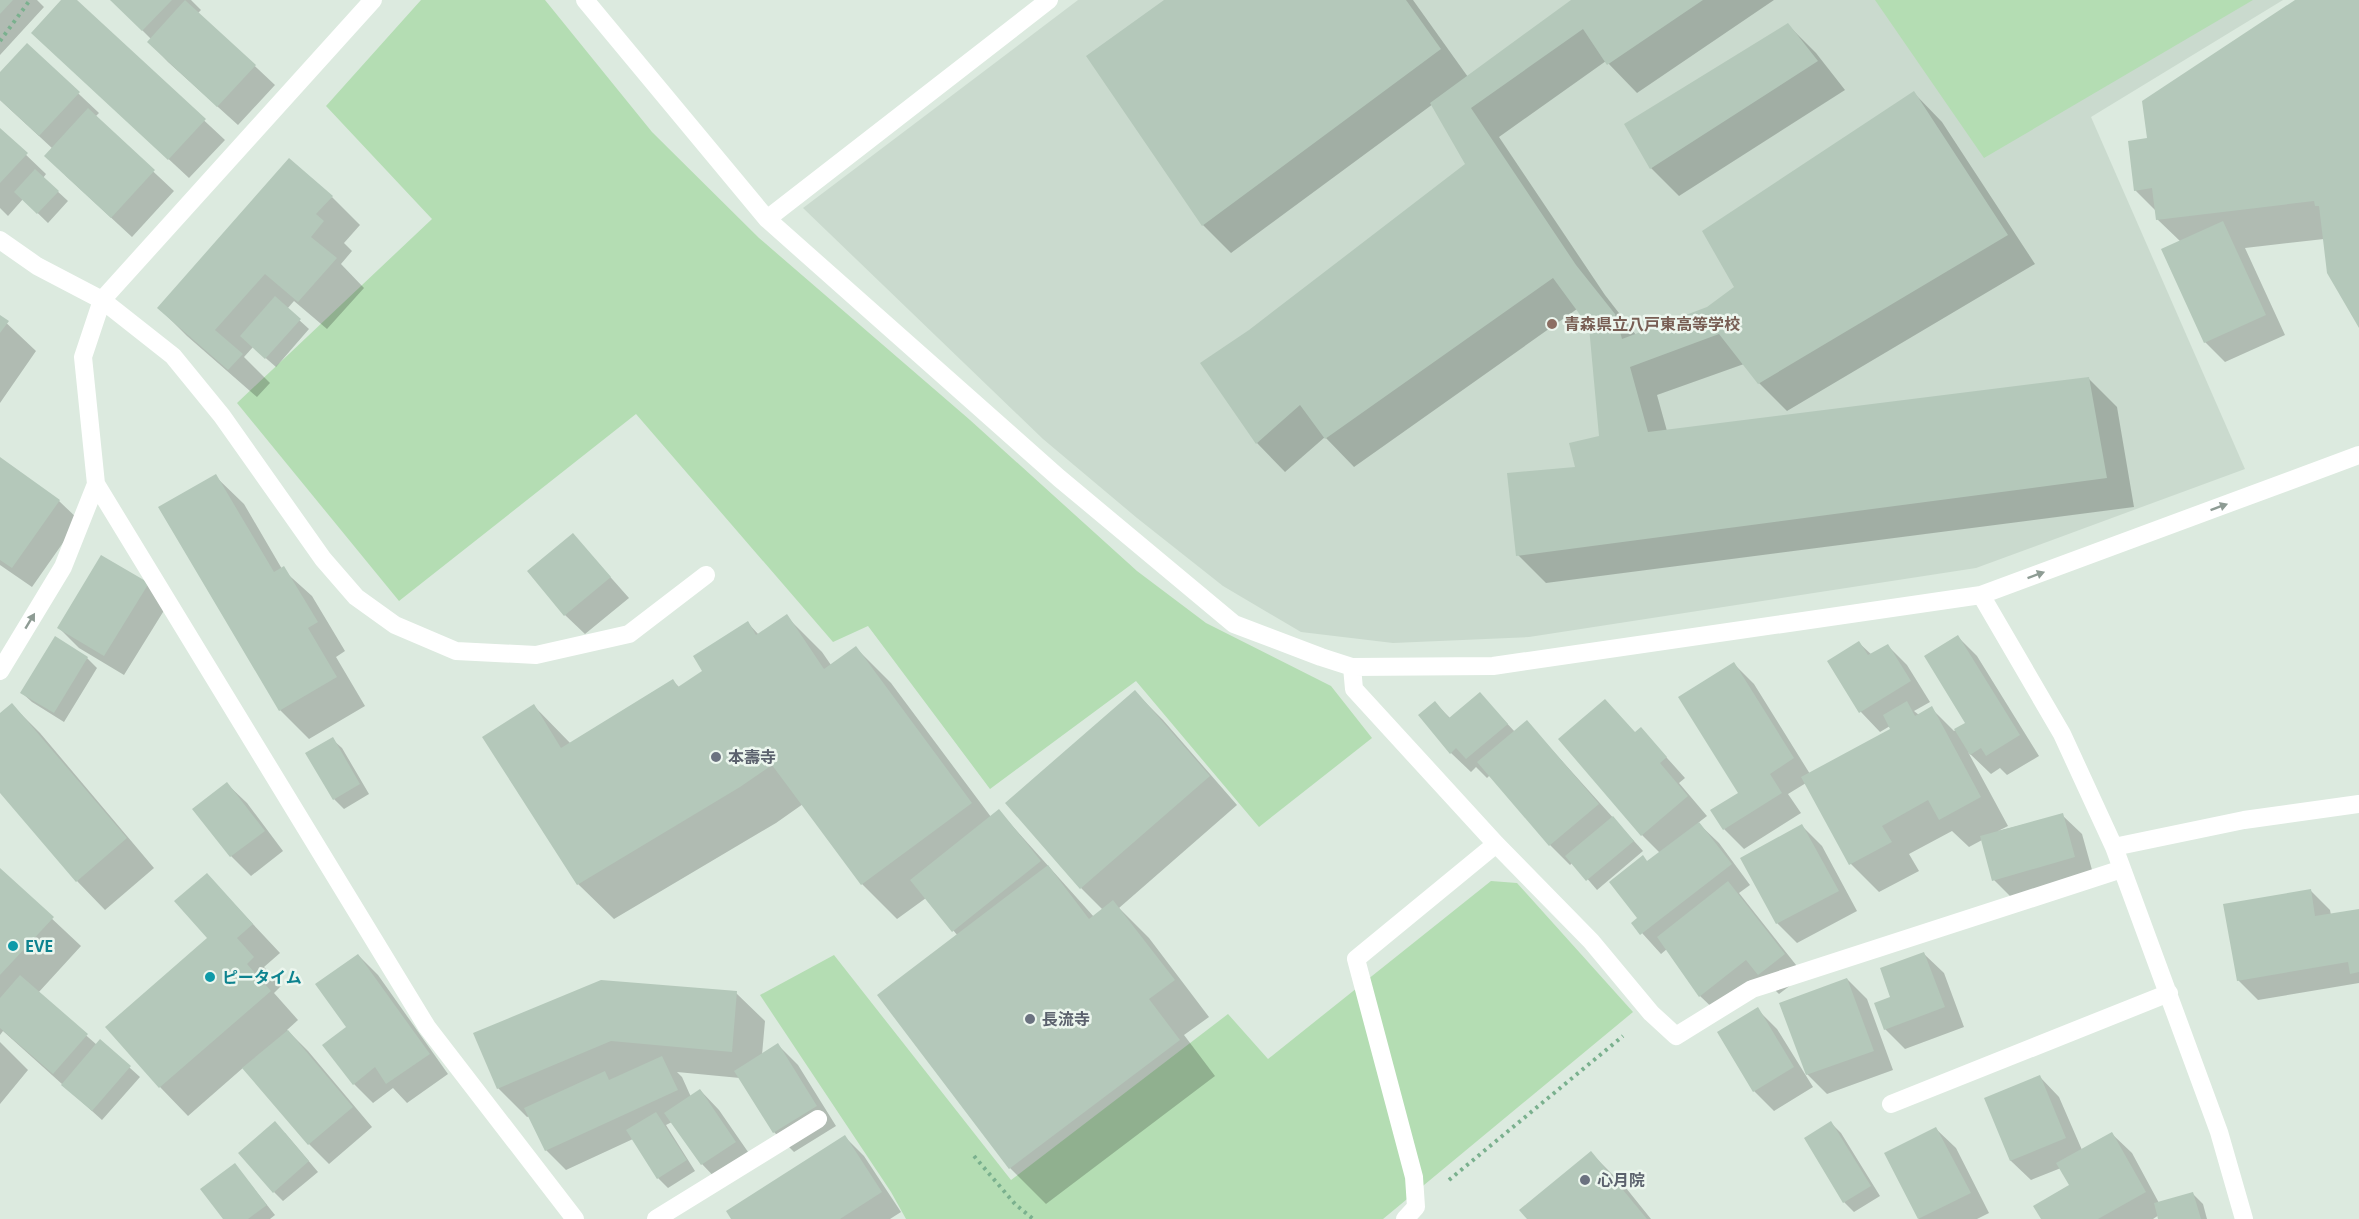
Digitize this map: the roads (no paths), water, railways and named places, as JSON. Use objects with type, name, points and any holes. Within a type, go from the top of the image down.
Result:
[{"type":"street","points":[[373,0],[102,300],[83,357],[96,484],[427,1027],[574,1219]]},
{"type":"street","points":[[585,0],[767,219],[1059,478],[1234,624],[1352,667],[1493,666],[1981,596],[2359,455]]},
{"type":"street","points":[[767,219],[1049,0]]},
{"type":"street","points":[[0,240],[37,266],[102,300],[173,356],[222,416],[323,559],[356,597],[395,625],[456,651],[536,655],[629,634],[706,575]]},
{"type":"street","points":[[0,671],[63,567],[96,484]]},
{"type":"street","points":[[1981,596],[2062,734],[2115,847],[2219,1132],[2244,1219]]},
{"type":"street","points":[[1352,667],[1354,689],[1497,844],[1591,941],[1651,1013],[1676,1036],[1752,989],[2122,868]]},
{"type":"street","points":[[2115,847],[2244,820],[2359,804]]},
{"type":"street","points":[[1410,1213],[1414,1177],[1356,959],[1497,844]]},
{"type":"street","points":[[1891,1104],[2169,993]]},
{"type":"street","points":[[656,1219],[818,1119]]},
{"type":"place","name":"青森県立八戸東高等学校","points":[[1552,324]]},
{"type":"place","name":"本壽寺","points":[[716,757]]},
{"type":"place","name":"EVE","points":[[13,946]]},
{"type":"place","name":"ピータイム","points":[[210,977]]},
{"type":"place","name":"長流寺","points":[[1030,1019]]},
{"type":"place","name":"心月院","points":[[1585,1180]]}]
